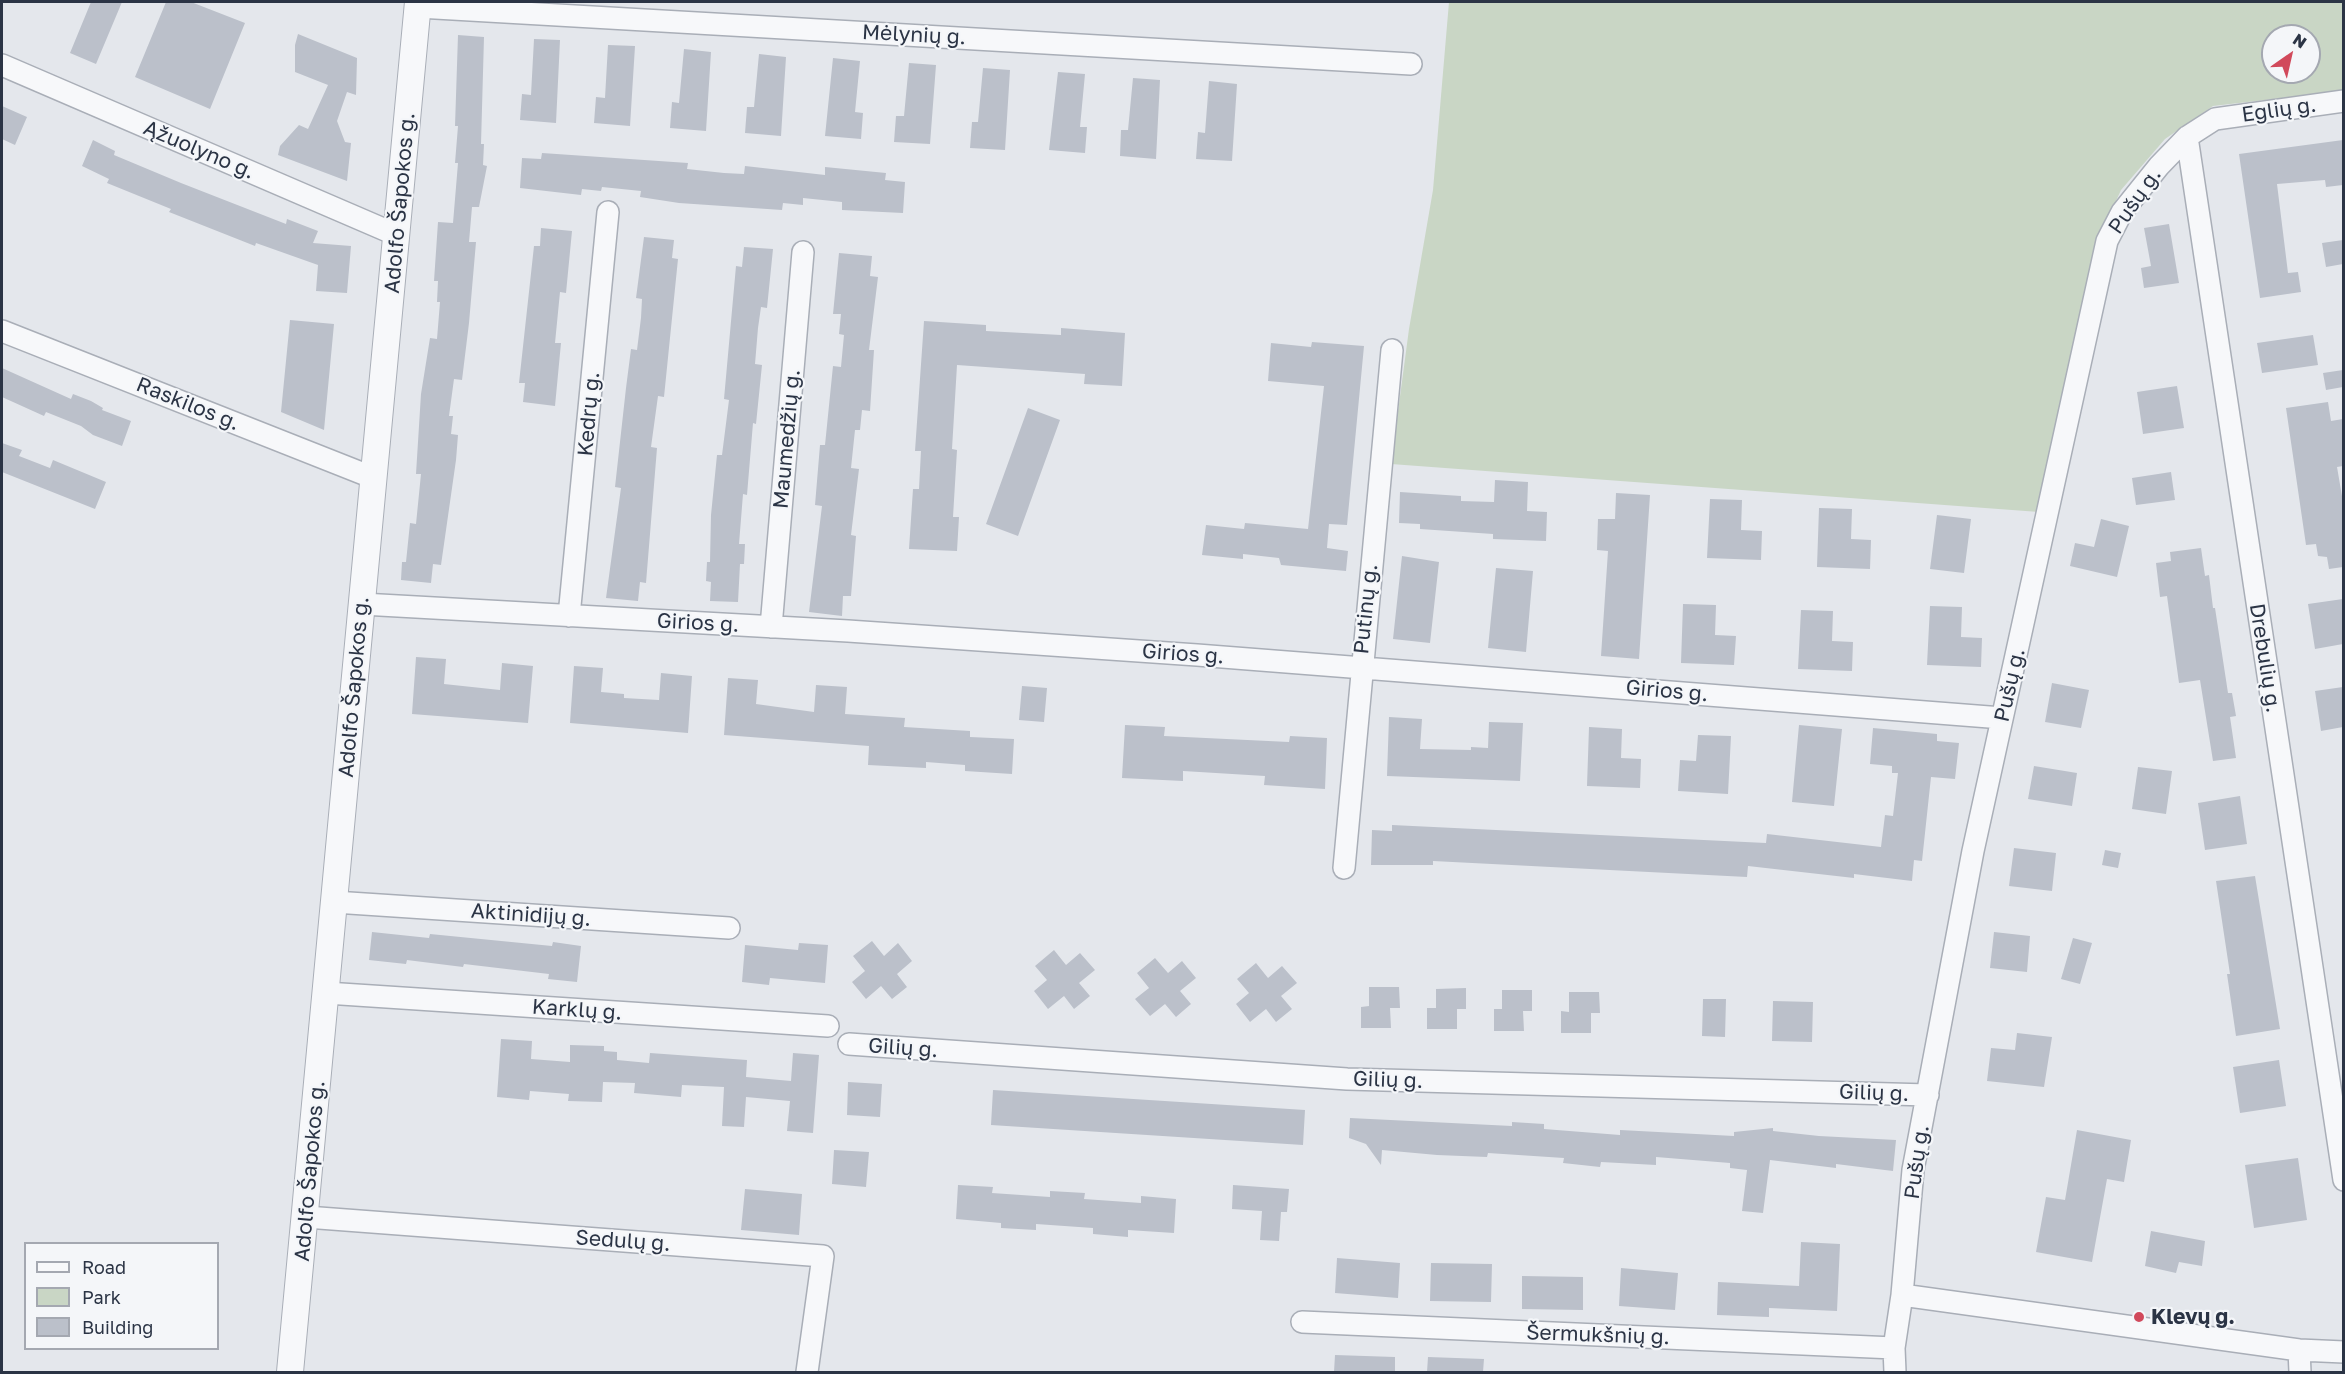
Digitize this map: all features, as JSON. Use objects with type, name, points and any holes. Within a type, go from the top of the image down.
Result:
[{"type":"street","name":"Mėlynių g.","points":[[418,4],[1411,64]]},
{"type":"street","name":"Adolfo Šapokos g.","points":[[290,1372],[418,4]]},
{"type":"street","name":"Ąžuolyno g.","points":[[2,65],[397,235]]},
{"type":"street","name":"Eglių g.","points":[[2215,119],[2343,101]]},
{"type":"street","name":"Pušų g.","points":[[1894,1372],[1894,1348],[1902,1295],[1913,1170],[1974,851],[2107,241],[2122,212],[2159,166],[2187,136],[2215,119]]},
{"type":"street","name":"Drebulių g.","points":[[2187,136],[2343,1180]]},
{"type":"street","name":"Kedrų g.","points":[[570,616],[608,212]]},
{"type":"street","name":"Maumedžių g.","points":[[771,627],[803,252]]},
{"type":"street","name":"Raskilos g.","points":[[2,331],[374,478]]},
{"type":"street","name":"Putinų g.","points":[[1344,867],[1392,350]]},
{"type":"street","name":"Girios g.","points":[[362,604],[771,627],[1361,666],[2002,718]]},
{"type":"street","name":"Aktinidijų g.","points":[[334,902],[729,928]]},
{"type":"street","name":"Karklų g.","points":[[326,993],[828,1026]]},
{"type":"street","name":"Gilių g.","points":[[849,1044],[1347,1079],[1928,1095]]},
{"type":"street","name":"Sedulų g.","points":[[306,1217],[823,1256],[819,1302],[807,1372]]},
{"type":"street","points":[[1902,1295],[2299,1350],[2343,1352]]},
{"type":"street","name":"Šermukšnių g.","points":[[1302,1322],[1894,1348]]},
{"type":"street","points":[[2299,1350],[2300,1372]]},
{"type":"green space","points":[[1449,2],[2343,2],[2343,91],[2213,106],[2165,139],[2121,190],[2094,249],[2039,512],[1391,464],[1409,329],[1433,190]]},
{"type":"building","points":[[91,2],[122,2],[96,64],[70,53]]},
{"type":"building","points":[[166,2],[191,2],[245,23],[210,109],[135,77]]},
{"type":"building","points":[[298,34],[357,58],[356,95],[347,92],[337,121],[345,142],[351,143],[347,181],[278,155],[280,146],[299,125],[308,129],[328,85],[295,72],[295,45]]},
{"type":"building","points":[[458,35],[484,37],[481,144],[484,144],[483,165],[487,166],[479,207],[472,207],[469,242],[476,242],[469,323],[462,380],[454,379],[449,416],[453,416],[451,434],[458,435],[456,460],[441,565],[433,564],[431,583],[401,580],[402,562],[406,562],[410,523],[416,524],[421,474],[416,474],[421,394],[430,338],[437,339],[440,302],[437,302],[438,281],[434,281],[438,222],[453,223],[458,163],[455,163],[458,126],[455,126]]},
{"type":"building","points":[[534,39],[560,40],[556,123],[520,120],[522,94],[531,95]]},
{"type":"building","points":[[608,45],[635,46],[630,126],[594,123],[596,97],[605,98]]},
{"type":"building","points":[[684,49],[711,52],[706,131],[670,128],[672,102],[679,103]]},
{"type":"building","points":[[759,54],[786,57],[781,136],[745,133],[747,107],[754,107]]},
{"type":"building","points":[[833,58],[860,61],[855,112],[863,113],[861,139],[825,136]]},
{"type":"building","points":[[909,63],[936,65],[930,144],[894,142],[896,116],[904,116]]},
{"type":"building","points":[[983,68],[1010,70],[1005,150],[970,148],[972,122],[978,122]]},
{"type":"building","points":[[1058,72],[1085,74],[1080,127],[1087,127],[1085,153],[1049,150]]},
{"type":"building","points":[[1133,78],[1160,80],[1156,159],[1120,156],[1121,130],[1128,130]]},
{"type":"building","points":[[1209,81],[1237,84],[1232,161],[1196,159],[1198,132],[1205,133]]},
{"type":"building","points":[[2,106],[27,117],[15,145],[2,139]]},
{"type":"building","points":[[93,140],[115,151],[114,155],[181,183],[286,224],[287,219],[318,231],[313,243],[351,246],[347,293],[316,291],[318,265],[256,243],[255,246],[169,212],[171,209],[107,183],[109,179],[82,166]]},
{"type":"building","points":[[2343,140],[2343,185],[2326,187],[2325,180],[2277,184],[2288,273],[2298,272],[2301,292],[2260,298],[2239,154]]},
{"type":"building","points":[[542,153],[688,163],[687,169],[724,173],[744,174],[745,166],[825,175],[825,167],[886,173],[885,180],[905,182],[903,213],[842,210],[842,202],[803,198],[803,205],[783,203],[782,210],[679,203],[640,197],[641,191],[602,187],[601,191],[582,189],[581,195],[520,188],[522,158],[541,159]]},
{"type":"building","points":[[2169,224],[2179,283],[2144,288],[2141,268],[2151,266],[2144,228]]},
{"type":"building","points":[[541,228],[572,231],[566,293],[560,292],[555,343],[561,343],[555,406],[523,402],[525,383],[519,383],[534,246],[540,246]]},
{"type":"building","points":[[644,237],[674,240],[672,258],[678,259],[664,397],[658,396],[651,447],[657,448],[646,583],[640,582],[638,601],[606,598],[621,488],[615,487],[626,388],[631,349],[637,350],[641,318],[642,299],[636,298]]},
{"type":"building","points":[[2343,240],[2343,264],[2326,267],[2322,243]]},
{"type":"building","points":[[744,247],[773,249],[767,308],[761,307],[758,328],[755,364],[762,365],[756,424],[753,423],[747,495],[743,494],[739,544],[745,544],[744,564],[740,564],[738,602],[710,601],[711,582],[706,581],[707,562],[710,562],[711,515],[717,455],[722,455],[729,400],[724,399],[736,266],[742,267]]},
{"type":"building","points":[[839,253],[872,256],[870,276],[878,277],[869,350],[874,350],[870,411],[862,410],[860,430],[855,430],[851,468],[859,469],[851,535],[856,536],[851,596],[843,596],[842,616],[809,612],[822,506],[815,505],[820,445],[825,445],[833,366],[841,367],[844,335],[839,334],[841,314],[833,314]]},
{"type":"building","points":[[290,320],[334,324],[324,430],[281,412]]},
{"type":"building","points":[[924,321],[986,325],[986,331],[1061,335],[1061,328],[1125,333],[1122,386],[1084,384],[1085,374],[957,365],[952,449],[957,450],[953,517],[959,517],[957,551],[909,549],[913,489],[919,489],[921,451],[915,451]]},
{"type":"building","points":[[2313,335],[2318,365],[2262,373],[2257,343]]},
{"type":"building","points":[[1312,342],[1364,346],[1347,525],[1329,524],[1327,548],[1348,551],[1346,571],[1281,565],[1279,558],[1243,554],[1243,559],[1202,555],[1206,525],[1244,529],[1245,523],[1308,529],[1324,386],[1268,381],[1271,343],[1311,347]]},
{"type":"building","points":[[2,368],[71,399],[73,394],[91,401],[103,408],[102,410],[131,421],[122,446],[93,435],[81,426],[46,412],[44,416],[2,397]]},
{"type":"building","points":[[2343,370],[2343,387],[2326,390],[2323,373]]},
{"type":"building","points":[[2177,386],[2184,428],[2143,434],[2137,392]]},
{"type":"building","points":[[2328,402],[2331,421],[2343,419],[2343,466],[2337,467],[2343,502],[2343,567],[2329,569],[2327,557],[2318,556],[2316,544],[2306,545],[2286,408]]},
{"type":"building","points":[[1028,408],[1060,420],[1018,536],[986,524]]},
{"type":"building","points":[[2,443],[22,450],[19,456],[50,468],[53,460],[106,482],[95,509],[2,472]]},
{"type":"building","points":[[2171,472],[2175,500],[2136,505],[2132,478]]},
{"type":"building","points":[[1495,480],[1528,482],[1527,511],[1547,512],[1546,541],[1493,539],[1493,534],[1420,529],[1420,524],[1399,523],[1400,492],[1461,496],[1461,501],[1494,502]]},
{"type":"building","points":[[1616,493],[1650,495],[1639,659],[1601,656],[1608,551],[1597,550],[1598,519],[1615,519]]},
{"type":"building","points":[[1710,499],[1742,500],[1741,530],[1762,531],[1761,560],[1707,558]]},
{"type":"building","points":[[1819,508],[1852,509],[1851,539],[1871,540],[1870,569],[1817,567]]},
{"type":"building","points":[[1937,515],[1971,519],[1964,573],[1930,569]]},
{"type":"building","points":[[2101,519],[2129,526],[2117,577],[2070,566],[2075,543],[2094,547]]},
{"type":"building","points":[[2201,548],[2205,576],[2209,575],[2228,693],[2232,693],[2236,716],[2230,717],[2236,758],[2213,761],[2200,680],[2179,683],[2167,596],[2160,597],[2156,563],[2171,561],[2170,552]]},
{"type":"building","points":[[1402,556],[1439,562],[1430,643],[1393,639]]},
{"type":"building","points":[[1496,568],[1533,571],[1526,652],[1488,648]]},
{"type":"building","points":[[2343,599],[2343,644],[2315,649],[2308,604]]},
{"type":"building","points":[[1683,604],[1716,605],[1715,635],[1736,636],[1734,665],[1681,663]]},
{"type":"building","points":[[1930,606],[1962,607],[1961,637],[1982,638],[1981,667],[1927,665]]},
{"type":"building","points":[[1801,610],[1833,611],[1832,641],[1853,642],[1852,671],[1798,669]]},
{"type":"building","points":[[416,657],[446,659],[444,684],[500,690],[502,663],[533,666],[528,723],[412,714]]},
{"type":"building","points":[[574,666],[603,668],[601,692],[624,694],[624,698],[659,700],[661,673],[692,676],[688,733],[570,723]]},
{"type":"building","points":[[728,678],[758,680],[756,704],[814,712],[816,685],[847,687],[845,714],[905,718],[904,727],[970,731],[970,737],[1014,739],[1012,774],[965,771],[965,765],[926,762],[926,768],[868,765],[869,746],[724,735]]},
{"type":"building","points":[[2052,683],[2089,690],[2081,728],[2045,722]]},
{"type":"building","points":[[1022,686],[1047,688],[1044,722],[1019,720]]},
{"type":"building","points":[[2343,687],[2343,727],[2321,731],[2315,691]]},
{"type":"building","points":[[1389,717],[1422,719],[1420,749],[1488,748],[1489,722],[1523,723],[1520,781],[1387,776]]},
{"type":"building","points":[[1125,725],[1165,727],[1164,736],[1289,742],[1290,736],[1327,738],[1325,789],[1264,785],[1265,776],[1183,771],[1183,781],[1122,778]]},
{"type":"building","points":[[1799,725],[1842,729],[1834,806],[1792,802]]},
{"type":"building","points":[[1589,727],[1622,729],[1621,758],[1641,759],[1640,788],[1587,786]]},
{"type":"building","points":[[1873,728],[1937,734],[1937,741],[1959,743],[1955,779],[1931,777],[1922,861],[1914,860],[1912,881],[1854,874],[1854,878],[1748,866],[1747,877],[1433,861],[1433,865],[1371,865],[1372,830],[1392,831],[1392,825],[1766,843],[1767,834],[1881,847],[1885,815],[1893,816],[1898,773],[1892,773],[1892,766],[1870,764]]},
{"type":"building","points":[[1698,735],[1731,736],[1728,794],[1678,791],[1680,760],[1696,761]]},
{"type":"building","points":[[2034,766],[2077,773],[2072,806],[2028,799]]},
{"type":"building","points":[[2138,767],[2172,771],[2166,814],[2132,809]]},
{"type":"building","points":[[2240,796],[2247,844],[2205,850],[2198,803]]},
{"type":"building","points":[[2014,848],[2056,853],[2052,891],[2009,886]]},
{"type":"building","points":[[2105,850],[2121,853],[2118,868],[2102,865]]},
{"type":"building","points":[[2255,876],[2280,1029],[2236,1036],[2227,974],[2230,974],[2216,881]]},
{"type":"building","points":[[372,932],[429,938],[430,934],[552,946],[553,942],[581,946],[577,982],[548,979],[549,974],[464,964],[463,967],[407,960],[406,964],[369,960]]},
{"type":"building","points":[[1994,932],[2030,936],[2027,972],[1990,968]]},
{"type":"building","points":[[2073,938],[2092,943],[2080,984],[2061,979]]},
{"type":"building","points":[[872,941],[884,956],[898,943],[912,961],[897,974],[907,987],[892,999],[881,986],[866,999],[852,982],[865,971],[853,956]]},
{"type":"building","points":[[799,943],[828,945],[825,983],[770,978],[769,985],[742,982],[745,945],[798,950]]},
{"type":"building","points":[[1054,950],[1066,965],[1080,953],[1095,970],[1079,983],[1090,996],[1074,1009],[1064,996],[1048,1009],[1034,991],[1047,980],[1035,966]]},
{"type":"building","points":[[1155,958],[1168,973],[1182,961],[1196,978],[1180,991],[1191,1004],[1176,1017],[1165,1004],[1150,1016],[1135,999],[1149,988],[1137,973]]},
{"type":"building","points":[[1256,963],[1268,978],[1282,966],[1297,983],[1281,996],[1292,1009],[1276,1022],[1266,1009],[1250,1022],[1236,1004],[1249,993],[1237,979]]},
{"type":"building","points":[[1369,987],[1399,987],[1400,1008],[1390,1008],[1391,1028],[1361,1028],[1361,1007],[1369,1006]]},
{"type":"building","points":[[1466,988],[1466,1009],[1457,1009],[1457,1029],[1427,1029],[1427,1008],[1436,1008],[1436,989]]},
{"type":"building","points":[[1502,990],[1532,990],[1532,1011],[1523,1011],[1524,1031],[1494,1031],[1494,1009],[1502,1009]]},
{"type":"building","points":[[1569,992],[1599,992],[1600,1013],[1591,1013],[1591,1033],[1561,1033],[1561,1011],[1569,1012]]},
{"type":"building","points":[[1703,999],[1726,999],[1725,1037],[1702,1036]]},
{"type":"building","points":[[1773,1001],[1813,1002],[1812,1042],[1772,1041]]},
{"type":"building","points":[[2017,1033],[2052,1037],[2044,1087],[1987,1081],[1991,1048],[2015,1050]]},
{"type":"building","points":[[501,1039],[532,1041],[531,1059],[570,1062],[570,1045],[604,1046],[604,1051],[617,1052],[617,1060],[649,1063],[650,1053],[747,1060],[746,1077],[791,1081],[793,1053],[819,1055],[813,1133],[787,1131],[790,1101],[746,1097],[744,1127],[722,1126],[724,1087],[682,1085],[681,1097],[634,1093],[635,1083],[603,1082],[602,1102],[568,1101],[569,1094],[530,1091],[529,1100],[497,1097]]},
{"type":"building","points":[[2279,1060],[2286,1106],[2240,1113],[2233,1067]]},
{"type":"building","points":[[848,1082],[882,1084],[880,1117],[847,1115]]},
{"type":"building","points":[[993,1090],[1305,1110],[1303,1145],[991,1125]]},
{"type":"building","points":[[1350,1118],[1512,1126],[1512,1122],[1544,1124],[1544,1129],[1620,1135],[1620,1130],[1734,1136],[1734,1132],[1773,1128],[1773,1131],[1819,1136],[1896,1140],[1893,1171],[1836,1164],[1836,1168],[1770,1160],[1763,1213],[1742,1211],[1747,1170],[1730,1168],[1730,1163],[1656,1157],[1656,1165],[1601,1162],[1600,1167],[1563,1163],[1564,1158],[1488,1153],[1487,1157],[1437,1155],[1382,1150],[1381,1165],[1366,1144],[1349,1138]]},
{"type":"building","points":[[2077,1130],[2131,1140],[2124,1182],[2107,1179],[2092,1262],[2036,1252],[2046,1197],[2065,1200]]},
{"type":"building","points":[[834,1150],[869,1152],[866,1187],[832,1184]]},
{"type":"building","points":[[2298,1158],[2307,1220],[2254,1228],[2245,1165]]},
{"type":"building","points":[[958,1185],[993,1187],[992,1193],[1050,1197],[1050,1191],[1085,1193],[1084,1199],[1141,1203],[1141,1196],[1176,1199],[1174,1233],[1128,1230],[1128,1237],[1093,1234],[1093,1228],[1036,1224],[1036,1230],[1001,1228],[1001,1223],[956,1219]]},
{"type":"building","points":[[1233,1185],[1289,1189],[1287,1212],[1281,1212],[1279,1241],[1260,1240],[1262,1211],[1232,1209]]},
{"type":"building","points":[[745,1189],[802,1194],[799,1235],[741,1230]]},
{"type":"building","points":[[2151,1231],[2205,1241],[2202,1266],[2179,1262],[2176,1273],[2145,1266]]},
{"type":"building","points":[[1801,1242],[1840,1244],[1837,1311],[1769,1308],[1769,1317],[1717,1315],[1718,1282],[1799,1286]]},
{"type":"building","points":[[1337,1258],[1400,1263],[1398,1298],[1335,1293]]},
{"type":"building","points":[[1431,1263],[1492,1264],[1491,1302],[1430,1301]]},
{"type":"building","points":[[1621,1268],[1678,1273],[1675,1310],[1619,1306]]},
{"type":"building","points":[[1522,1276],[1583,1277],[1583,1310],[1522,1309]]},
{"type":"building","points":[[1335,1355],[1395,1357],[1395,1372],[1334,1372]]},
{"type":"building","points":[[1428,1357],[1484,1359],[1483,1372],[1427,1372]]},
{"type":"place","name":"Klevų g.","points":[[2139,1317]]}]
